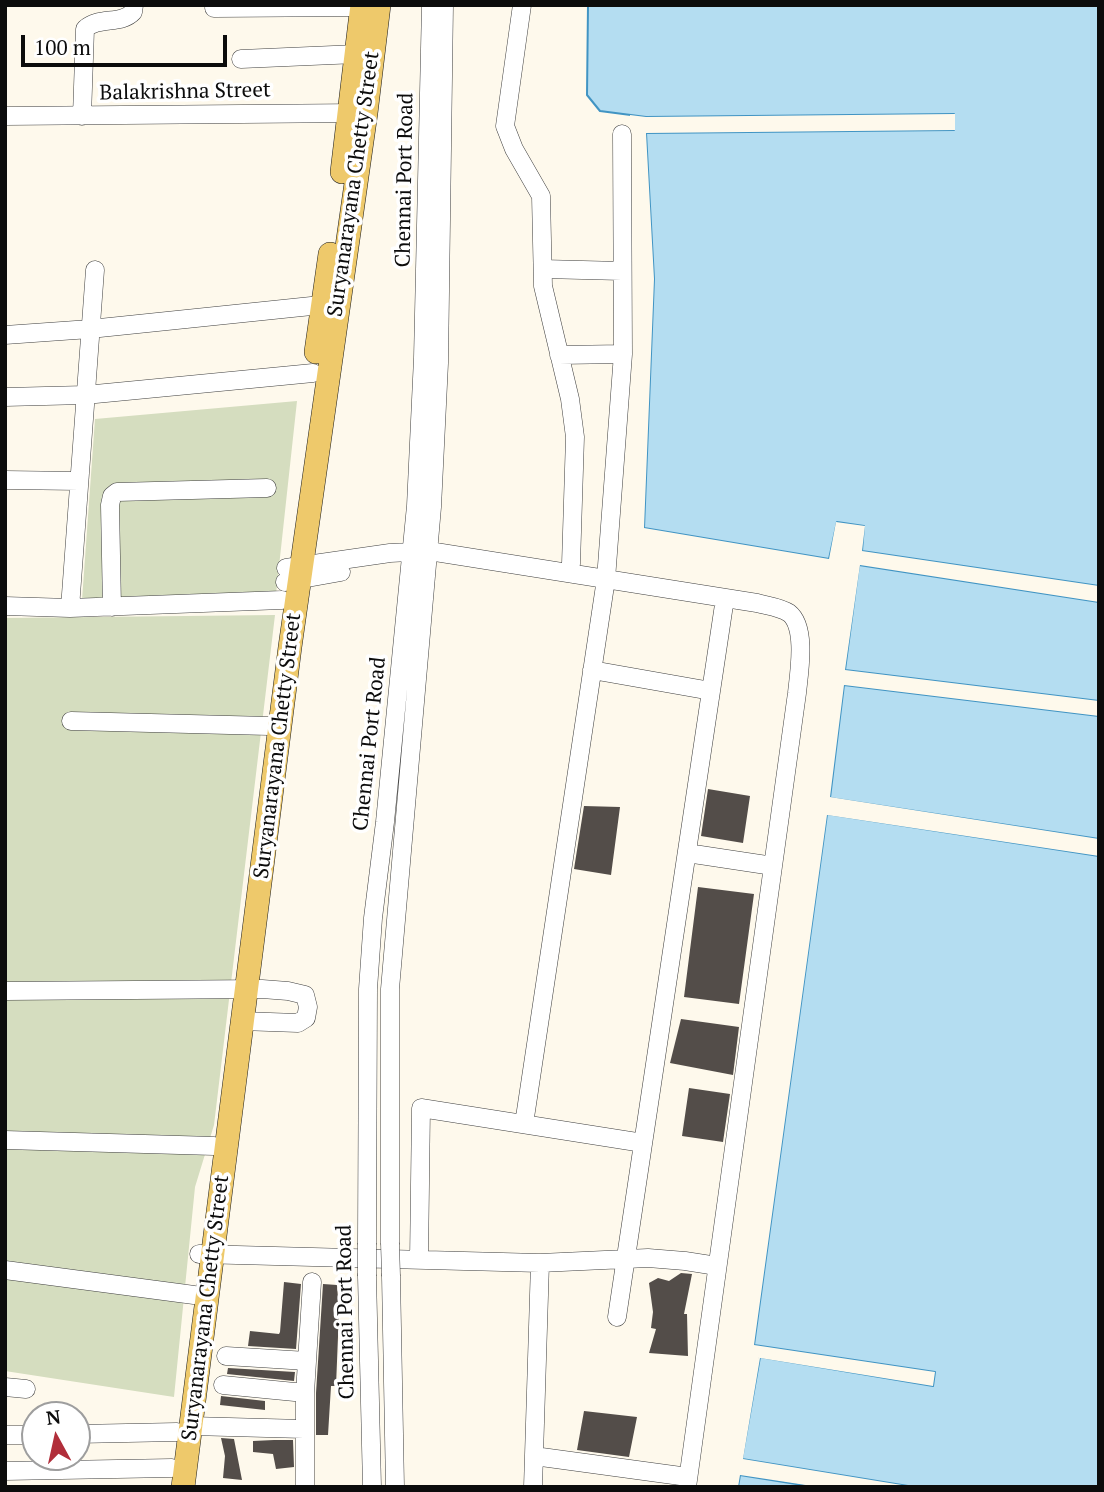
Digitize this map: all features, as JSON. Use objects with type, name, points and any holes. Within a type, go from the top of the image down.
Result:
[{"type":"main road","name":"Suryanarayana Chetty Street","points":[[175,1481],[184,1429],[205,1254],[214,1146],[240,988],[291,579],[321,305],[336,216],[358,113],[357,54],[367,6]]},
{"type":"main road","name":"Suryanarayana Chetty Street","points":[[184,1429],[194,1295],[205,1254],[242,1021],[240,988],[269,726],[358,113],[367,6]]},
{"type":"street","points":[[82,116],[85,29],[97,22],[127,18],[133,12],[134,5]]},
{"type":"street","name":"Chennai Port Road","points":[[395,1487],[390,1243],[390,989],[418,553],[431,5]]},
{"type":"street","name":"Chennai Port Road","points":[[372,1487],[367,1243],[368,989],[373,918],[439,363],[444,5]]},
{"type":"street","points":[[522,5],[505,126],[514,149],[541,196],[543,286],[570,400],[575,437],[571,564]]},
{"type":"street","points":[[214,8],[367,6]]},
{"type":"street","points":[[240,59],[357,54]]},
{"type":"street","name":"Balakrishna Street","points":[[5,116],[358,113]]},
{"type":"street","points":[[524,1124],[606,579],[623,354],[622,134]]},
{"type":"street","points":[[70,608],[95,270]]},
{"type":"street","points":[[543,270],[622,271]]},
{"type":"street","points":[[5,335],[321,305]]},
{"type":"street","points":[[559,355],[623,354]]},
{"type":"street","points":[[5,397],[85,396],[313,373]]},
{"type":"street","points":[[5,480],[79,481]]},
{"type":"street","points":[[112,607],[110,505],[112,496],[117,492],[267,488]]},
{"type":"street","points":[[5,606],[112,607],[291,579],[418,553],[725,598],[790,614],[799,630],[797,693],[688,1482],[534,1456]]},
{"type":"street","points":[[617,1317],[725,598]]},
{"type":"street","points":[[593,670],[711,691]]},
{"type":"street","points":[[71,721],[269,726]]},
{"type":"street","points":[[687,853],[773,866]]},
{"type":"street","points":[[5,991],[240,988],[299,993],[305,995],[309,1007],[306,1018],[299,1023],[242,1021]]},
{"type":"street","points":[[419,1260],[421,1108],[643,1143]]},
{"type":"street","points":[[5,1140],[214,1146]]},
{"type":"street","points":[[205,1254],[540,1264],[664,1258],[717,1266]]},
{"type":"street","points":[[533,1487],[540,1264]]},
{"type":"street","points":[[5,1270],[194,1295]]},
{"type":"street","points":[[305,1487],[305,1393],[312,1282]]},
{"type":"street","points":[[226,1356],[307,1361]]},
{"type":"street","points":[[223,1385],[305,1393]]},
{"type":"street","points":[[5,1387],[26,1389]]},
{"type":"street","points":[[91,1433],[184,1429],[304,1429]]},
{"type":"street","points":[[5,1471],[175,1481]]},
{"type":"green space","points":[[297,401],[276,594],[82,600],[95,419]]},
{"type":"green space","points":[[275,615],[214,1125],[195,1187],[174,1397],[5,1371],[5,618]]},
{"type":"water","points":[[588,5],[1099,5],[1099,586],[862,551],[864,526],[837,522],[829,559],[644,528],[654,279],[646,133],[954,130],[954,114],[646,117],[600,111],[587,95]]},
{"type":"water","points":[[859,565],[1099,602],[1099,701],[845,670]]},
{"type":"water","points":[[844,685],[1099,716],[1099,839],[830,798]]},
{"type":"water","points":[[827,814],[1099,856],[1099,1487],[914,1487],[742,1459],[760,1357],[933,1386],[935,1372],[754,1345]]},
{"type":"water","points":[[740,1475],[815,1487],[738,1487]]},
{"type":"pier","points":[[955,114],[955,130],[646,133],[654,279],[644,528],[829,559],[836,522],[865,526],[862,551],[1099,586],[1099,589],[861,554],[858,551],[861,529],[839,526],[833,560],[829,563],[641,531],[651,279],[643,131],[951,127],[951,118],[646,121],[630,119],[630,115]]},
{"type":"pier","points":[[860,562],[1099,599],[1099,602],[860,565],[845,670],[1099,701],[1099,704],[843,673],[856,565]]},
{"type":"pier","points":[[844,681],[1099,712],[1099,716],[844,685],[830,797],[1099,839],[1099,843],[828,801],[826,797],[840,684]]},
{"type":"pier","points":[[826,811],[1099,852],[1099,856],[827,815],[754,1345],[935,1372],[933,1386],[760,1358],[743,1459],[914,1487],[892,1487],[742,1462],[739,1459],[759,1354],[930,1382],[931,1375],[753,1349],[751,1346],[823,814]]},
{"type":"pier","points":[[740,1471],[816,1483],[819,1487],[740,1475],[738,1487],[734,1487],[737,1473]]},
{"type":"building","points":[[708,789],[750,796],[743,843],[701,836]]},
{"type":"building","points":[[584,806],[620,807],[611,875],[574,869]]},
{"type":"building","points":[[698,887],[754,894],[739,1004],[684,997]]},
{"type":"building","points":[[681,1019],[739,1027],[733,1075],[670,1063]]},
{"type":"building","points":[[689,1088],[730,1094],[723,1142],[682,1136]]},
{"type":"building","points":[[681,1273],[692,1274],[684,1314],[687,1314],[688,1356],[649,1353],[656,1329],[651,1328],[653,1312],[649,1283],[658,1278],[669,1281]]},
{"type":"building","points":[[284,1282],[301,1284],[296,1349],[248,1346],[250,1331],[279,1334]]},
{"type":"building","points":[[323,1284],[337,1285],[339,1312],[336,1386],[331,1386],[328,1435],[316,1435],[316,1393]]},
{"type":"building","points":[[228,1368],[295,1372],[294,1381],[227,1374]]},
{"type":"building","points":[[221,1396],[265,1401],[265,1410],[220,1405]]},
{"type":"building","points":[[584,1411],[637,1417],[629,1457],[577,1450]]},
{"type":"building","points":[[221,1438],[234,1439],[242,1480],[223,1478],[225,1456]]},
{"type":"building","points":[[293,1440],[294,1467],[276,1469],[273,1454],[253,1452],[253,1441]]}]
